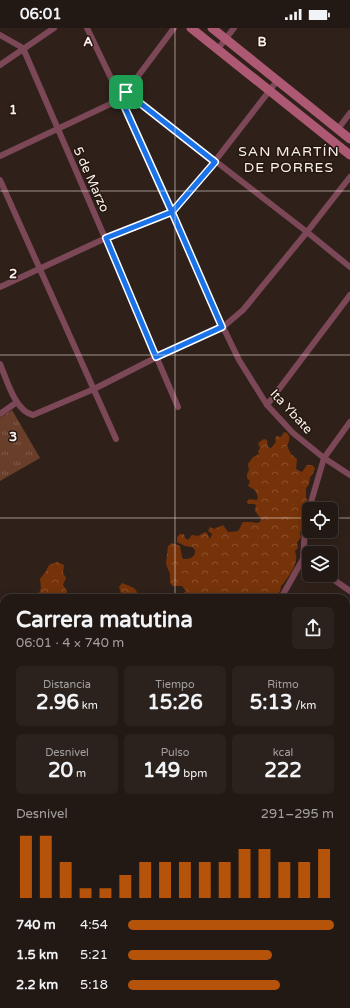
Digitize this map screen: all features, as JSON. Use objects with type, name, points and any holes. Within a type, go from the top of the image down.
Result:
[{"type":"main road","points":[[191,28],[350,155]]},
{"type":"main road","points":[[212,28],[350,139]]},
{"type":"street","points":[[0,65],[54,28]]},
{"type":"street","name":"Ita Ybate","points":[[87,28],[121,99],[222,327],[239,360],[267,405],[293,433],[324,458],[350,475]]},
{"type":"street","points":[[0,156],[121,99],[174,28]]},
{"type":"street","points":[[218,49],[234,28]]},
{"type":"street","points":[[0,35],[23,48]]},
{"type":"street","name":"5 de Marzo","points":[[23,48],[178,407]]},
{"type":"street","points":[[0,288],[106,238],[172,212],[215,162],[277,81]]},
{"type":"street","points":[[126,92],[350,267]]},
{"type":"street","points":[[338,129],[350,113]]},
{"type":"street","points":[[0,364],[17,402],[24,411],[34,415],[94,389],[156,357],[222,327],[243,310],[350,177]]},
{"type":"street","points":[[0,180],[116,439]]},
{"type":"street","points":[[267,405],[350,295]]},
{"type":"street","points":[[0,414],[17,402]]},
{"type":"street","points":[[311,502],[324,458],[350,422]]},
{"type":"street","points":[[283,594],[302,559]]},
{"type":"street","points":[[336,582],[350,591]]},
{"type":"green space","points":[[12,410],[40,458],[0,481],[0,418]]},
{"type":"green space","points":[[284,432],[289,436],[287,446],[291,454],[297,459],[296,469],[302,472],[307,465],[312,465],[315,468],[306,488],[308,502],[302,502],[302,529],[300,532],[301,537],[297,543],[298,548],[295,551],[295,565],[281,587],[280,592],[278,594],[183,594],[186,591],[182,586],[173,586],[170,583],[170,574],[166,564],[168,546],[172,543],[180,546],[183,559],[190,558],[194,555],[195,550],[192,547],[185,546],[177,542],[177,537],[180,534],[184,534],[185,538],[188,540],[192,535],[198,536],[205,532],[210,539],[212,534],[208,531],[210,527],[214,529],[223,525],[228,532],[238,530],[243,522],[260,522],[261,519],[255,511],[256,505],[248,504],[247,502],[249,499],[257,500],[258,497],[255,490],[248,486],[250,481],[247,478],[249,470],[248,464],[253,457],[259,454],[258,451],[260,448],[258,443],[264,439],[267,440],[268,447],[271,448],[276,442],[275,438],[277,436],[281,437]]},
{"type":"green space","points":[[57,562],[64,565],[63,573],[66,578],[63,585],[67,591],[67,594],[39,594],[41,588],[40,579],[49,565]]},
{"type":"green space","points":[[122,583],[134,588],[137,594],[121,594],[119,587]]},
{"type":"district","name":"SAN MARTÍN DE PORRES","points":[[289,160]]},
{"type":"route","points":[[126,92],[121,99],[172,212],[106,238],[156,357],[222,327],[172,212],[215,162],[126,92]]}]
